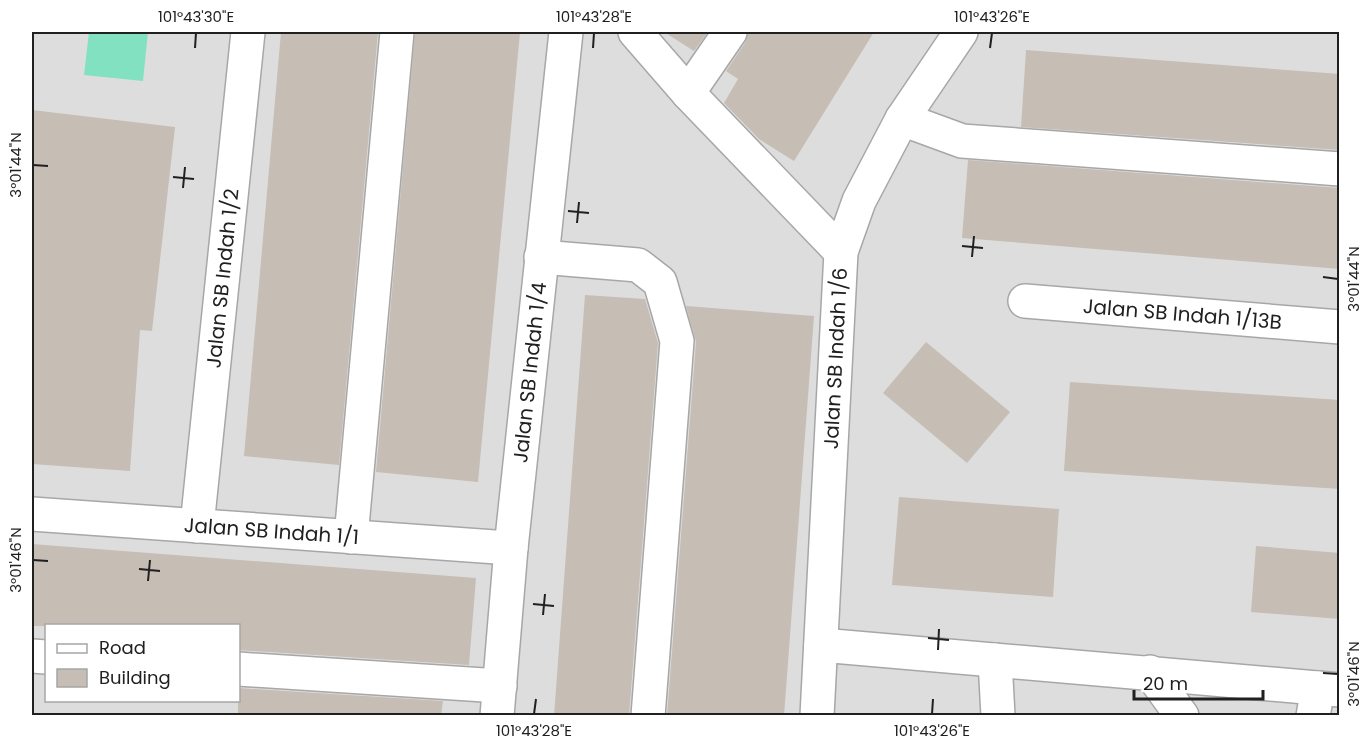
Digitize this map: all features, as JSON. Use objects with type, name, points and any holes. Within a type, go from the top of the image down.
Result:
[{"type":"street","name":"Jalan SB Indah 1/2","points":[[197,526],[248,32]]},
{"type":"street","points":[[351,537],[397,32]]},
{"type":"street","name":"Jalan SB Indah 1/4","points":[[499,701],[511,548],[566,32]]},
{"type":"street","points":[[635,32],[688,93],[841,252]]},
{"type":"street","points":[[688,93],[730,32]]},
{"type":"street","name":"Jalan SB Indah 1/6","points":[[817,716],[841,252],[859,201],[902,119],[961,32]]},
{"type":"street","points":[[902,119],[962,141],[1340,169]]},
{"type":"street","points":[[541,257],[638,265],[660,282],[677,341],[648,716]]},
{"type":"street","name":"Jalan SB Indah 1/13B","points":[[1025,301],[1340,327]]},
{"type":"street","name":"Jalan SB Indah 1/1","points":[[32,514],[511,548]]},
{"type":"street","points":[[820,645],[1150,672],[1324,698]]},
{"type":"street","points":[[994,660],[998,716]]},
{"type":"street","points":[[240,669],[499,701]]},
{"type":"street","points":[[1150,672],[1182,716]]},
{"type":"shaded area","points":[[32,32],[1339,32],[1339,715],[32,715]]},
{"type":"green space","points":[[89,32],[148,32],[143,81],[84,75]]},
{"type":"building","points":[[281,32],[378,32],[339,465],[244,456]]},
{"type":"building","points":[[415,32],[520,32],[478,482],[376,472]]},
{"type":"building","points":[[664,32],[708,32],[694,51]]},
{"type":"building","points":[[748,32],[874,32],[794,161],[759,139],[724,103],[738,79],[726,71],[745,43]]},
{"type":"building","points":[[1026,50],[1340,74],[1340,150],[1021,127]]},
{"type":"building","points":[[32,110],[175,127],[152,331],[140,330],[130,471],[32,464]]},
{"type":"building","points":[[968,160],[1340,188],[1340,269],[962,238]]},
{"type":"building","points":[[585,295],[645,299],[658,343],[629,716],[554,716]]},
{"type":"building","points":[[686,306],[814,316],[784,716],[667,716],[696,342]]},
{"type":"building","points":[[926,342],[1010,412],[967,463],[883,393]]},
{"type":"building","points":[[1070,382],[1340,400],[1340,489],[1064,471]]},
{"type":"building","points":[[899,497],[1059,509],[1053,597],[892,585]]},
{"type":"building","points":[[32,544],[476,578],[469,665],[240,650],[240,624],[45,624],[45,626],[32,626]]},
{"type":"building","points":[[1256,546],[1340,553],[1340,619],[1251,612]]},
{"type":"building","points":[[240,688],[443,701],[441,716],[238,716]]}]
